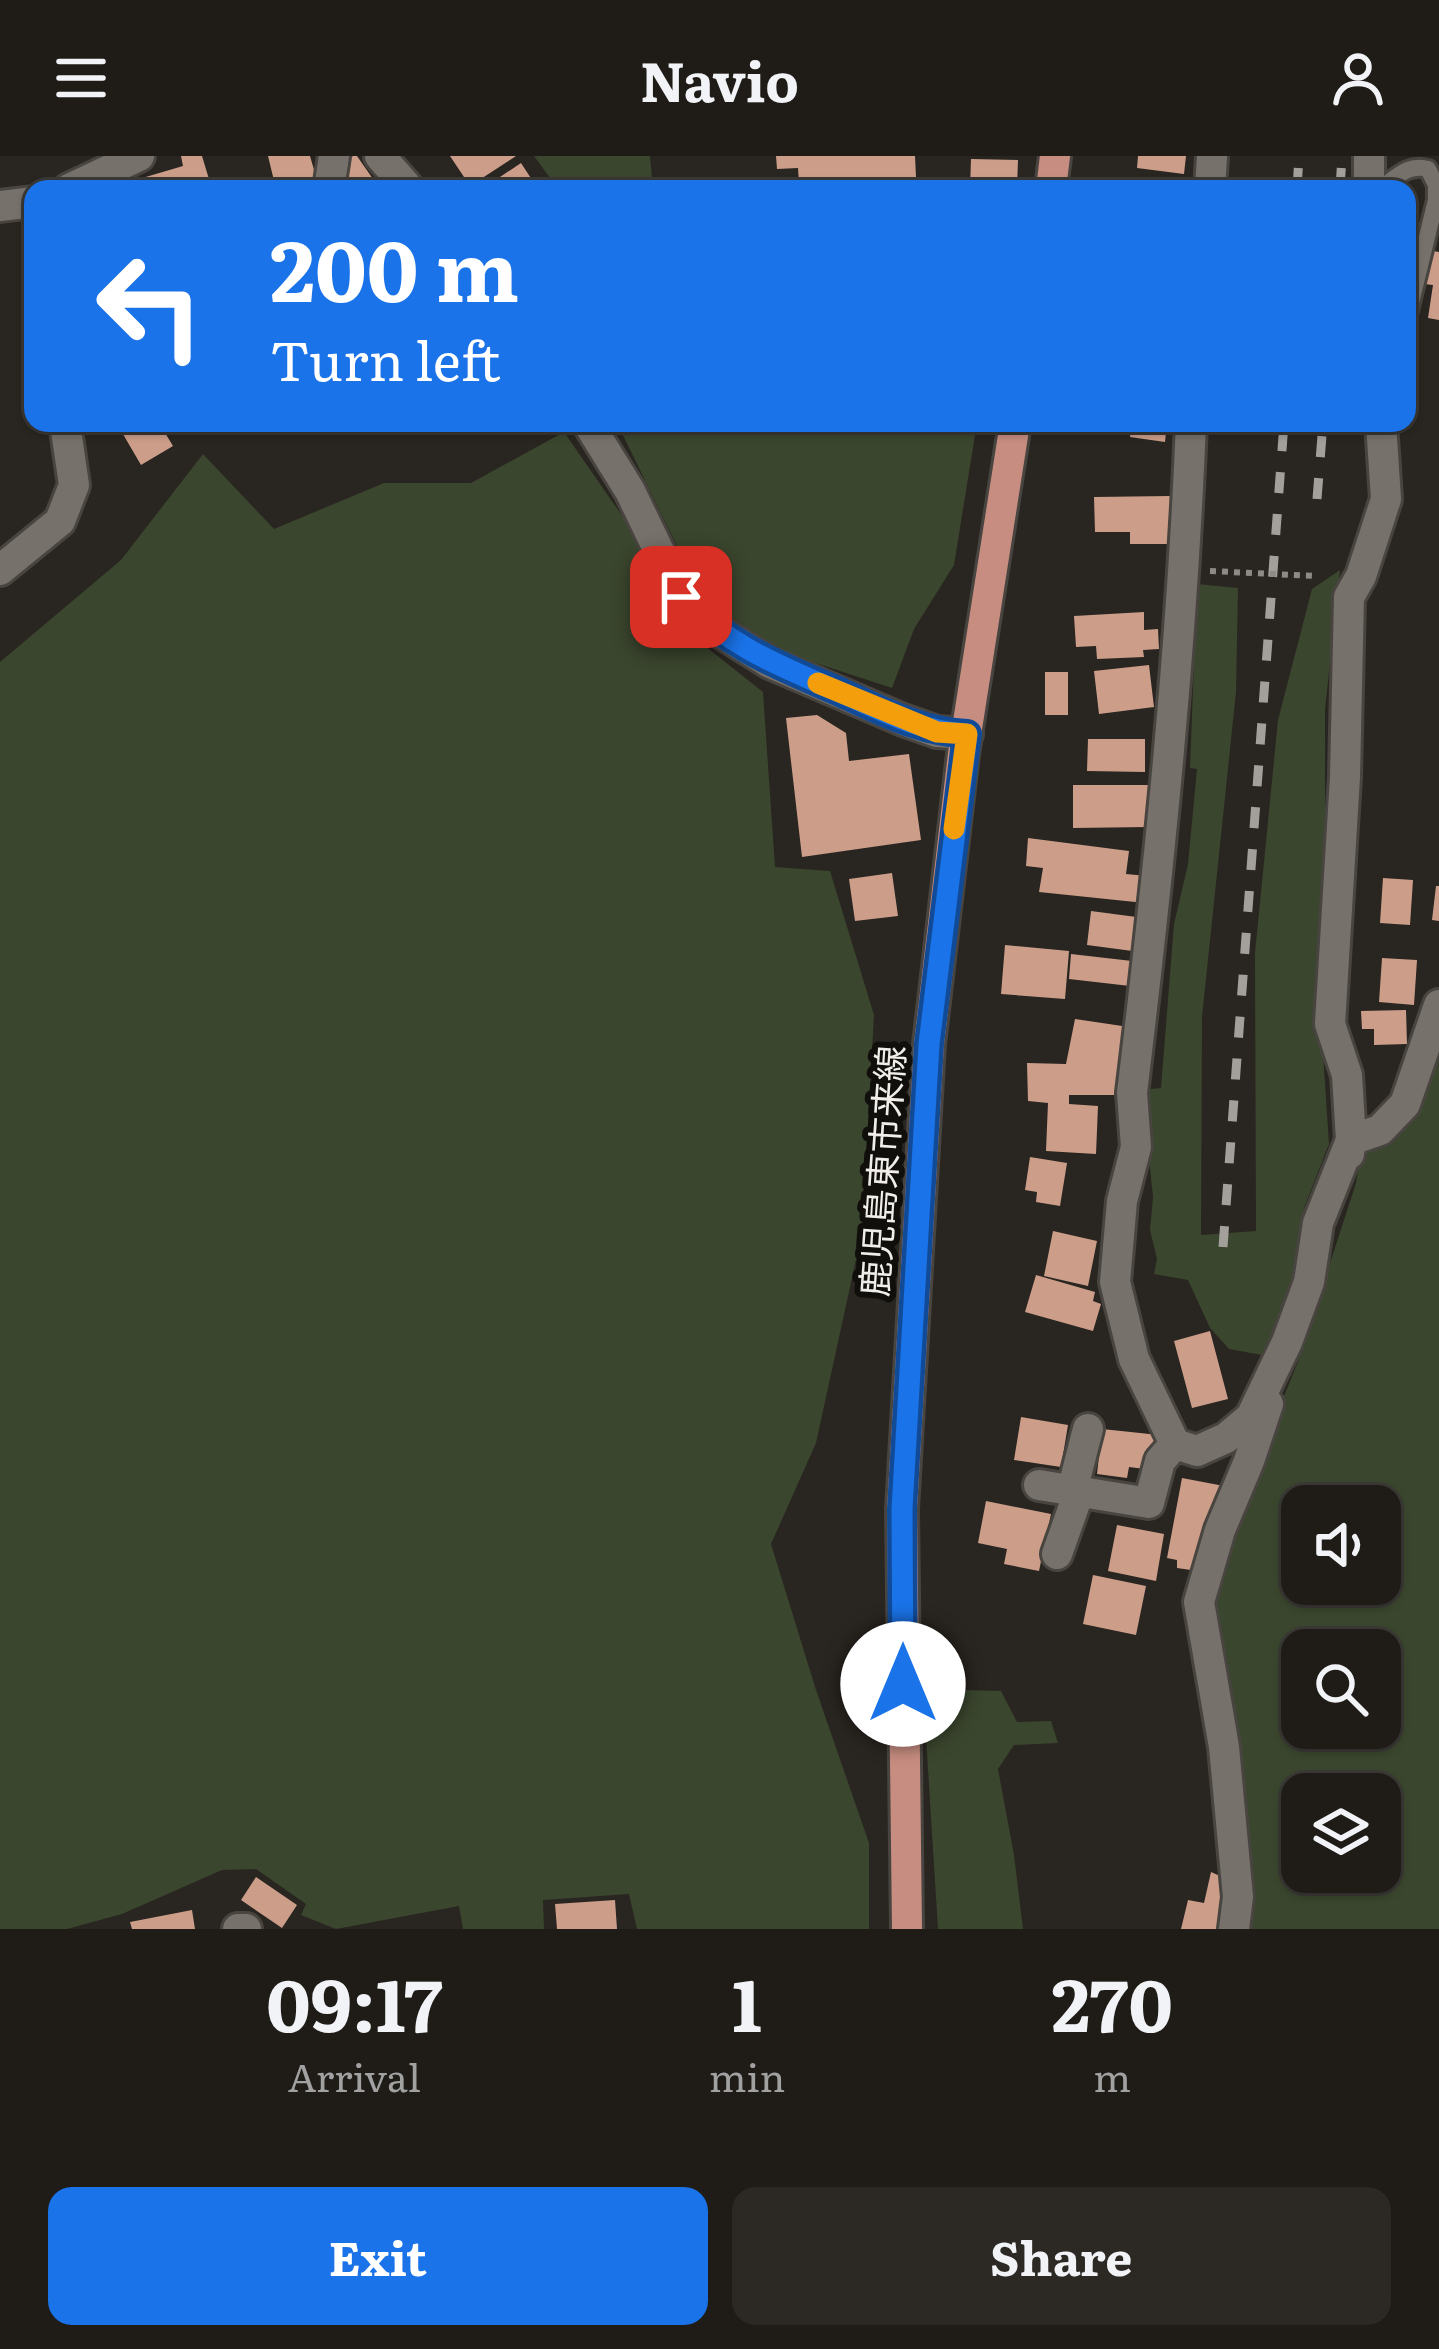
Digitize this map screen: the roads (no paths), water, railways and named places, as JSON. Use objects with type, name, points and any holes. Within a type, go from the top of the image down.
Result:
[{"type":"main road","name":"鹿児島東市来線","points":[[907,1929],[902,1509],[929,1044],[967,734],[1015,432]]},
{"type":"street","points":[[88,180],[139,156]]},
{"type":"street","points":[[380,156],[401,180]]},
{"type":"street","points":[[0,570],[60,520],[74,485],[66,432]]},
{"type":"street","points":[[594,432],[630,491],[681,597],[706,622],[770,663],[920,726],[967,734]]},
{"type":"street","points":[[1191,432],[1169,760],[1132,1093],[1136,1147],[1122,1202],[1115,1282],[1134,1359],[1175,1444],[1197,1451],[1226,1438],[1251,1417],[1309,1282],[1318,1223],[1351,1140],[1380,1130],[1405,1104],[1439,1005]]},
{"type":"street","points":[[1234,1929],[1238,1897],[1224,1747],[1199,1602],[1220,1530],[1267,1406],[1296,1345],[1345,1197],[1351,1140],[1347,1075],[1330,1024],[1345,777],[1349,597],[1361,576],[1386,499],[1384,432]]},
{"type":"street","points":[[1057,1554],[1088,1429]]},
{"type":"street","points":[[1039,1485],[1148,1503],[1160,1461],[1175,1444]]},
{"type":"lane","points":[[1392,180],[1410,167],[1428,170],[1436,185],[1437,213],[1416,288]]},
{"type":"railway","points":[[1298,180],[1299,156]]},
{"type":"railway","points":[[1341,180],[1342,156]]},
{"type":"railway","points":[[1223,1247],[1283,432]]},
{"type":"railway","points":[[1317,499],[1322,432]]}]
